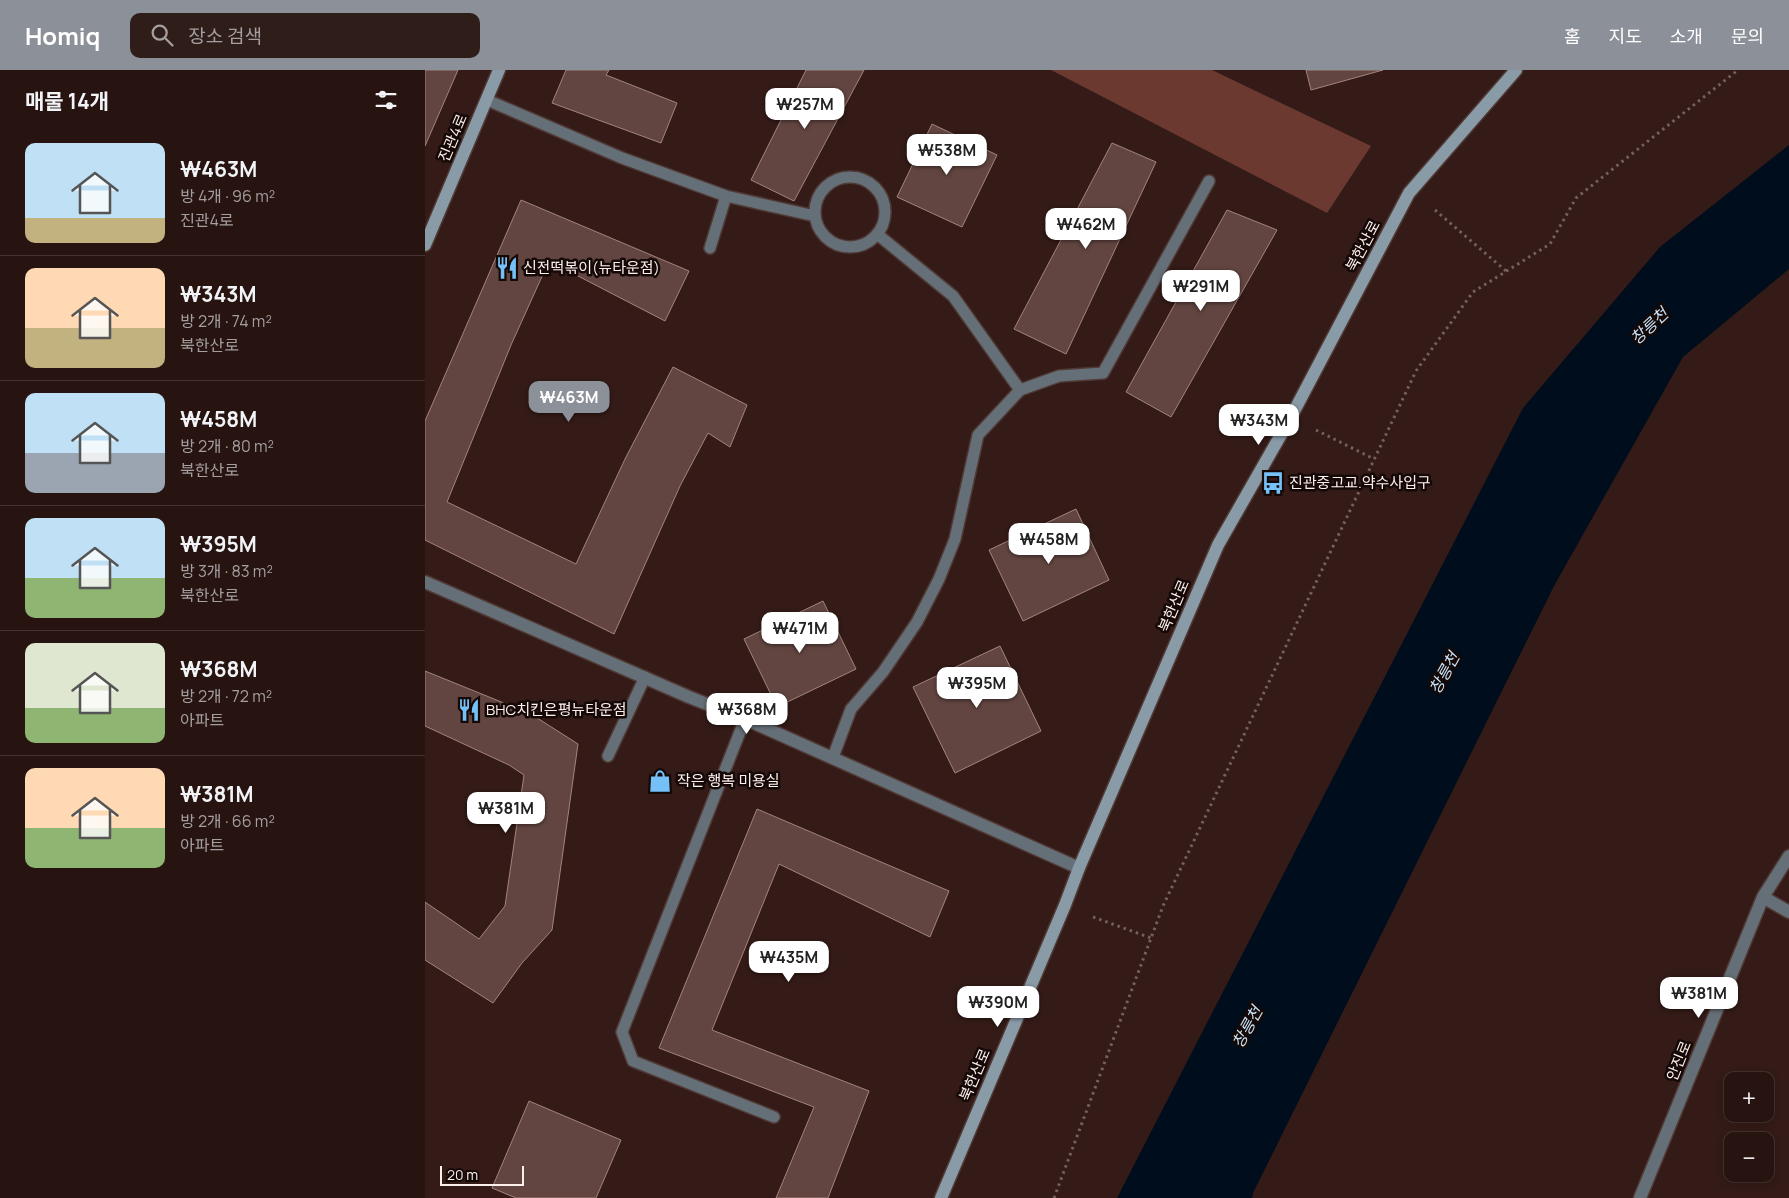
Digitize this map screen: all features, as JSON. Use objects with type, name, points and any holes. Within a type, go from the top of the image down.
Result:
[{"type":"main road","name":"진관4로","points":[[425,246],[499,70]]},
{"type":"main road","name":"북한산로","points":[[941,1198],[1079,868],[1218,545],[1291,417],[1409,193],[1516,70]]},
{"type":"street","points":[[425,582],[689,697],[833,757],[1079,868]]},
{"type":"street","name":"안진로","points":[[1640,1198],[1763,897],[1789,856]]},
{"type":"street","points":[[1763,897],[1789,912]]},
{"type":"lane","points":[[487,100],[622,158],[726,196],[815,216]]},
{"type":"lane","points":[[847,176],[858,177],[873,186],[883,200],[885,212],[883,224],[877,234],[863,244],[846,247],[834,243],[825,237],[818,227],[815,205],[819,194],[826,185],[836,179],[847,176]]},
{"type":"lane","points":[[833,757],[851,709],[888,664],[917,622],[939,579],[955,539],[978,435],[1020,390],[1059,376],[1103,373],[1209,182]]},
{"type":"lane","points":[[710,248],[726,196]]},
{"type":"lane","points":[[877,234],[953,296],[1020,390]]},
{"type":"lane","points":[[608,756],[645,677]]},
{"type":"lane","points":[[745,719],[622,1032],[633,1061],[775,1117]]},
{"type":"path","points":[[1054,1198],[1163,906],[1416,371],[1473,292],[1550,244],[1576,198],[1738,70]]},
{"type":"path","points":[[1435,210],[1506,271]]},
{"type":"path","points":[[1315,430],[1374,459]]},
{"type":"path","points":[[1093,917],[1151,938]]},
{"type":"shaded area","points":[[1051,70],[1212,70],[1371,146],[1327,213]]},
{"type":"water","name":"창릉천","points":[[1789,145],[1789,269],[1683,357],[1554,586],[1252,1198],[1117,1198],[1523,408],[1660,247]]},
{"type":"building","points":[[425,70],[458,70],[425,146]]},
{"type":"building","points":[[566,70],[609,70],[606,75],[677,103],[661,143],[552,103]]},
{"type":"building","points":[[806,70],[864,70],[794,201],[751,180]]},
{"type":"building","points":[[1306,70],[1383,70],[1311,90]]},
{"type":"building","points":[[932,124],[997,155],[962,227],[897,197]]},
{"type":"building","points":[[1112,143],[1156,162],[1066,354],[1014,329]]},
{"type":"building","points":[[521,200],[689,271],[665,321],[549,261],[511,345],[447,502],[576,564],[625,459],[673,367],[747,405],[730,447],[708,433],[680,486],[614,634],[425,540],[425,421]]},
{"type":"building","points":[[1227,210],[1277,230],[1171,417],[1126,392]]},
{"type":"building","points":[[1076,509],[1109,580],[1023,621],[989,550]]},
{"type":"building","points":[[823,601],[856,669],[777,707],[744,639]]},
{"type":"building","points":[[1000,646],[1041,731],[955,773],[913,687]]},
{"type":"building","points":[[425,671],[531,714],[578,744],[552,930],[522,963],[493,1003],[425,960],[425,902],[479,939],[505,906],[524,775],[509,765],[425,726]]},
{"type":"building","points":[[757,809],[949,891],[930,937],[779,864],[712,1030],[869,1091],[828,1198],[776,1198],[814,1107],[659,1048]]},
{"type":"building","points":[[529,1101],[621,1140],[596,1198],[516,1198],[492,1188]]},
{"type":"place","name":"신전떡볶이(뉴타운점)","points":[[507,268]]},
{"type":"place","name":"진관중고교.약수사입구","points":[[1273,483]]},
{"type":"place","name":"BHC치킨은평뉴타운점","points":[[469,710]]},
{"type":"place","name":"작은 행복 미용실","points":[[660,781]]}]
